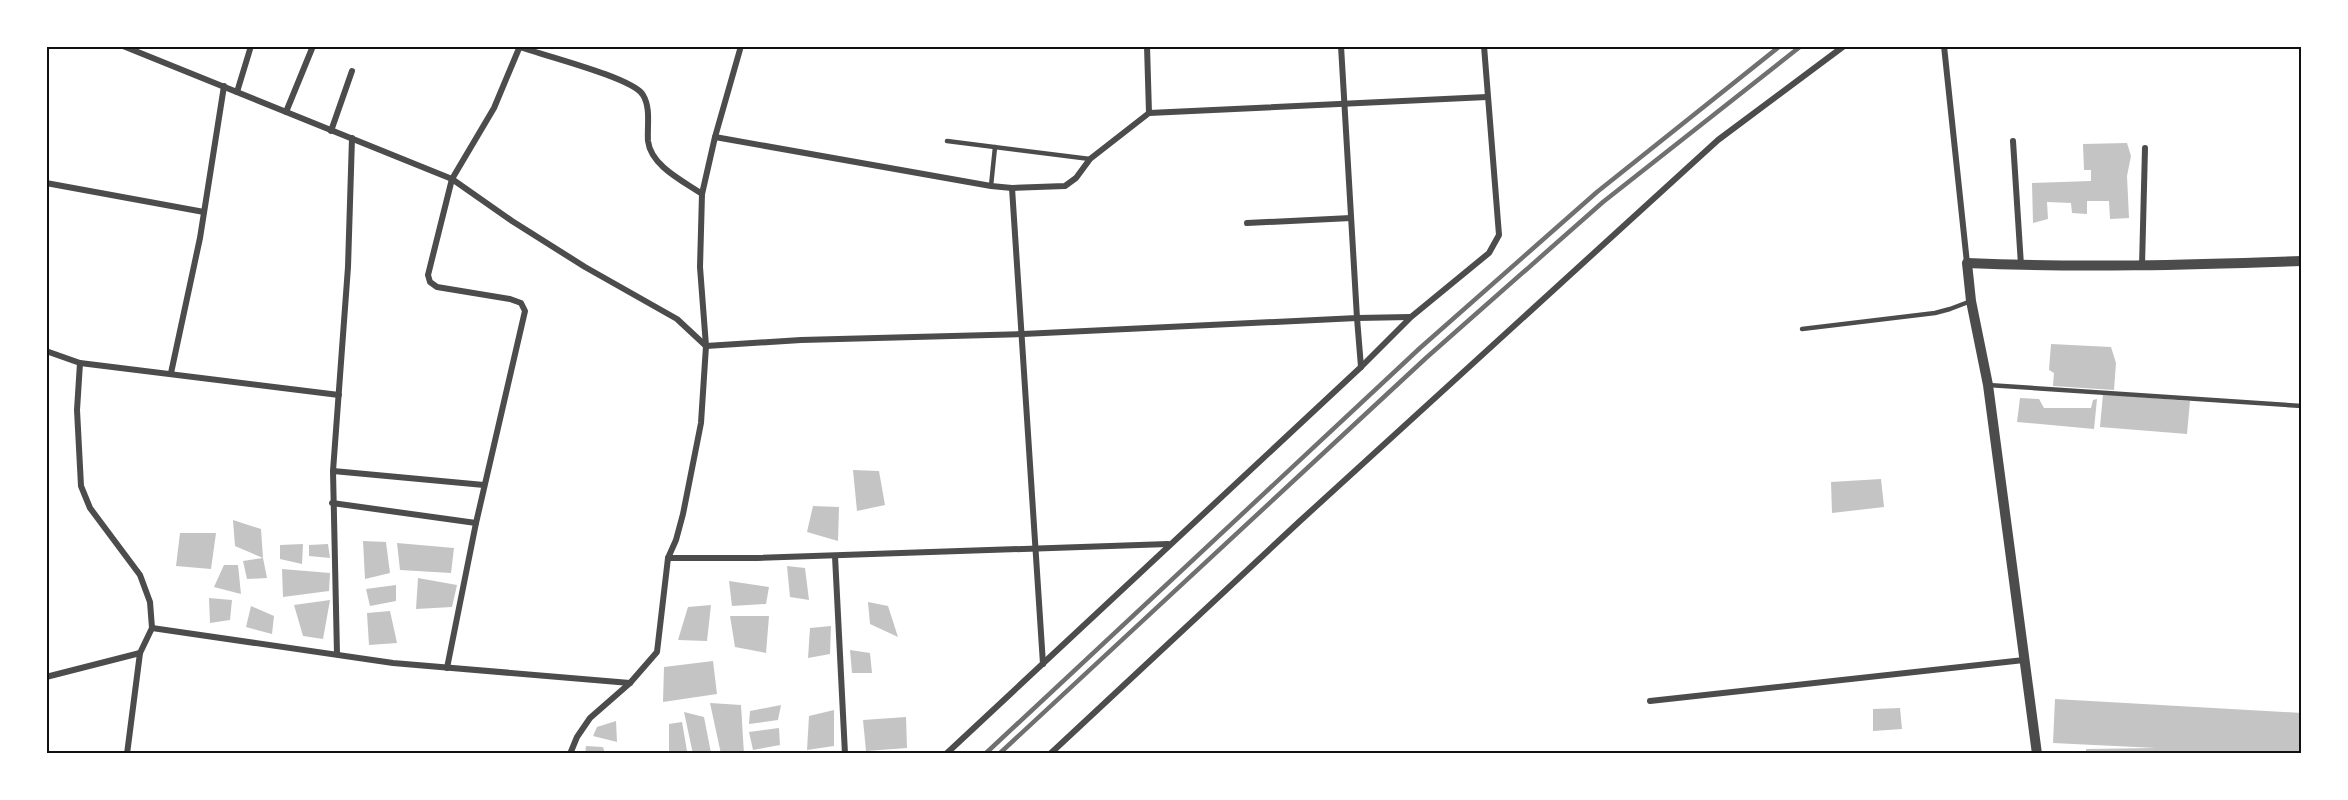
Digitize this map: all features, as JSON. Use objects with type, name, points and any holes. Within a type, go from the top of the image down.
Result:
[{"type":"street","points":[[123,46],[452,179],[585,267],[633,292],[677,319],[706,346],[801,340],[1023,334],[1411,317]]},
{"type":"street","points":[[237,92],[251,46]]},
{"type":"street","points":[[286,112],[313,46]]},
{"type":"street","points":[[570,753],[577,737],[590,718],[630,683],[657,652],[668,558],[683,514],[701,423],[706,346],[700,267],[702,194],[741,46]]},
{"type":"street","points":[[1147,46],[1149,112]]},
{"type":"street","points":[[1341,46],[1361,366]]},
{"type":"street","points":[[946,753],[1411,317],[1489,253],[1499,235],[1484,46]]},
{"type":"street","points":[[1050,753],[1300,521],[1718,140],[1844,46]]},
{"type":"street","points":[[1944,46],[1966,263],[1988,385],[2037,753]]},
{"type":"street","points":[[447,668],[484,485],[525,311],[520,303],[510,299],[437,287],[430,282],[428,275],[452,179],[494,108],[520,47],[618,78],[635,86],[643,94],[646,104],[648,142],[659,163],[702,194]]},
{"type":"street","points":[[331,131],[352,71]]},
{"type":"street","points":[[171,373],[204,212],[224,86]]},
{"type":"street","points":[[715,138],[991,186],[1012,188],[1065,186],[1076,178],[1090,159],[1149,112],[1487,97]]},
{"type":"street","points":[[337,654],[332,503],[348,267],[352,138]]},
{"type":"street","points":[[2013,141],[2021,266]]},
{"type":"street","points":[[2142,266],[2145,148]]},
{"type":"street","points":[[46,183],[204,212]]},
{"type":"street","points":[[1012,188],[1043,664]]},
{"type":"street","points":[[1247,223],[1351,218]]},
{"type":"street","points":[[1966,263],[2021,266],[2142,266],[2301,261]]},
{"type":"street","points":[[46,351],[80,363],[339,395]]},
{"type":"street","points":[[80,363],[77,410],[81,486],[90,508],[140,575],[150,602],[152,628],[140,653],[127,753]]},
{"type":"street","points":[[333,471],[484,485]]},
{"type":"street","points":[[332,503],[476,523]]},
{"type":"street","points":[[668,558],[835,556],[1168,544]]},
{"type":"street","points":[[835,556],[845,753]]},
{"type":"street","points":[[152,628],[393,663],[630,683]]},
{"type":"street","points":[[46,677],[140,653]]},
{"type":"street","points":[[1650,701],[2024,660]]},
{"type":"lane","points":[[947,141],[1090,159]]},
{"type":"lane","points":[[991,186],[994,147]]},
{"type":"lane","points":[[1802,329],[1935,313],[1971,300]]},
{"type":"lane","points":[[1988,385],[2301,406]]},
{"type":"building","points":[[2127,143],[2131,156],[2127,176],[2129,218],[2110,219],[2109,201],[2087,201],[2087,214],[2072,213],[2071,203],[2047,202],[2048,219],[2033,223],[2032,183],[2091,181],[2091,170],[2084,170],[2083,144]]},
{"type":"building","points":[[2051,344],[2111,347],[2116,363],[2114,390],[2053,386],[2054,373],[2049,370]]},
{"type":"building","points":[[2103,394],[2190,401],[2187,434],[2100,427]]},
{"type":"building","points":[[2020,398],[2039,399],[2044,408],[2091,408],[2093,400],[2097,399],[2094,429],[2017,422]]},
{"type":"building","points":[[853,470],[879,471],[885,505],[857,511]]},
{"type":"building","points":[[1881,479],[1884,507],[1832,513],[1831,482]]},
{"type":"building","points":[[813,506],[839,507],[838,541],[807,532]]},
{"type":"building","points":[[233,520],[261,529],[263,558],[235,546]]},
{"type":"building","points":[[180,533],[216,533],[211,569],[176,566]]},
{"type":"building","points":[[363,541],[386,542],[390,573],[365,579]]},
{"type":"building","points":[[397,543],[454,548],[451,573],[400,570]]},
{"type":"building","points":[[303,544],[302,564],[280,559],[280,545]]},
{"type":"building","points":[[328,544],[330,558],[309,556],[309,545]]},
{"type":"building","points":[[263,558],[267,578],[247,579],[243,561]]},
{"type":"building","points":[[224,565],[238,565],[241,594],[214,587]]},
{"type":"building","points":[[787,566],[805,568],[809,600],[790,597]]},
{"type":"building","points":[[282,569],[330,573],[329,591],[283,597]]},
{"type":"building","points":[[418,578],[457,585],[452,607],[416,609]]},
{"type":"building","points":[[729,581],[769,587],[766,604],[732,606]]},
{"type":"building","points":[[396,585],[396,601],[370,606],[366,589]]},
{"type":"building","points":[[209,598],[232,600],[230,620],[210,623]]},
{"type":"building","points":[[330,600],[323,639],[303,636],[294,605]]},
{"type":"building","points":[[868,602],[888,606],[898,637],[870,624]]},
{"type":"building","points":[[711,605],[707,641],[678,640],[688,607]]},
{"type":"building","points":[[251,606],[274,616],[272,634],[246,627]]},
{"type":"building","points":[[390,611],[397,643],[369,645],[367,613]]},
{"type":"building","points":[[730,616],[769,616],[766,653],[735,647]]},
{"type":"building","points":[[831,626],[830,654],[808,658],[810,628]]},
{"type":"building","points":[[850,650],[870,653],[872,673],[852,673]]},
{"type":"building","points":[[713,661],[717,694],[663,702],[664,667]]},
{"type":"building","points":[[2055,699],[2302,713],[2302,754],[2086,754],[2086,749],[2156,748],[2053,743]]},
{"type":"building","points":[[710,703],[741,705],[744,754],[721,754]]},
{"type":"building","points":[[781,705],[778,720],[749,724],[750,711]]},
{"type":"building","points":[[1900,708],[1902,729],[1873,731],[1873,709]]},
{"type":"building","points":[[834,710],[834,746],[807,750],[809,716]]},
{"type":"building","points":[[684,712],[704,717],[711,753],[693,754]]},
{"type":"building","points":[[906,717],[907,748],[866,751],[863,720]]},
{"type":"building","points":[[616,721],[617,742],[593,736],[597,727]]},
{"type":"building","points":[[682,722],[687,751],[669,754],[669,724]]},
{"type":"building","points":[[779,728],[780,745],[753,750],[749,732]]},
{"type":"building","points":[[586,746],[603,747],[605,754],[585,754]]},
{"type":"railway","points":[[985,754],[1420,348],[1597,192],[1780,46]]},
{"type":"railway","points":[[999,754],[1426,358],[1603,202],[1801,46]]}]
